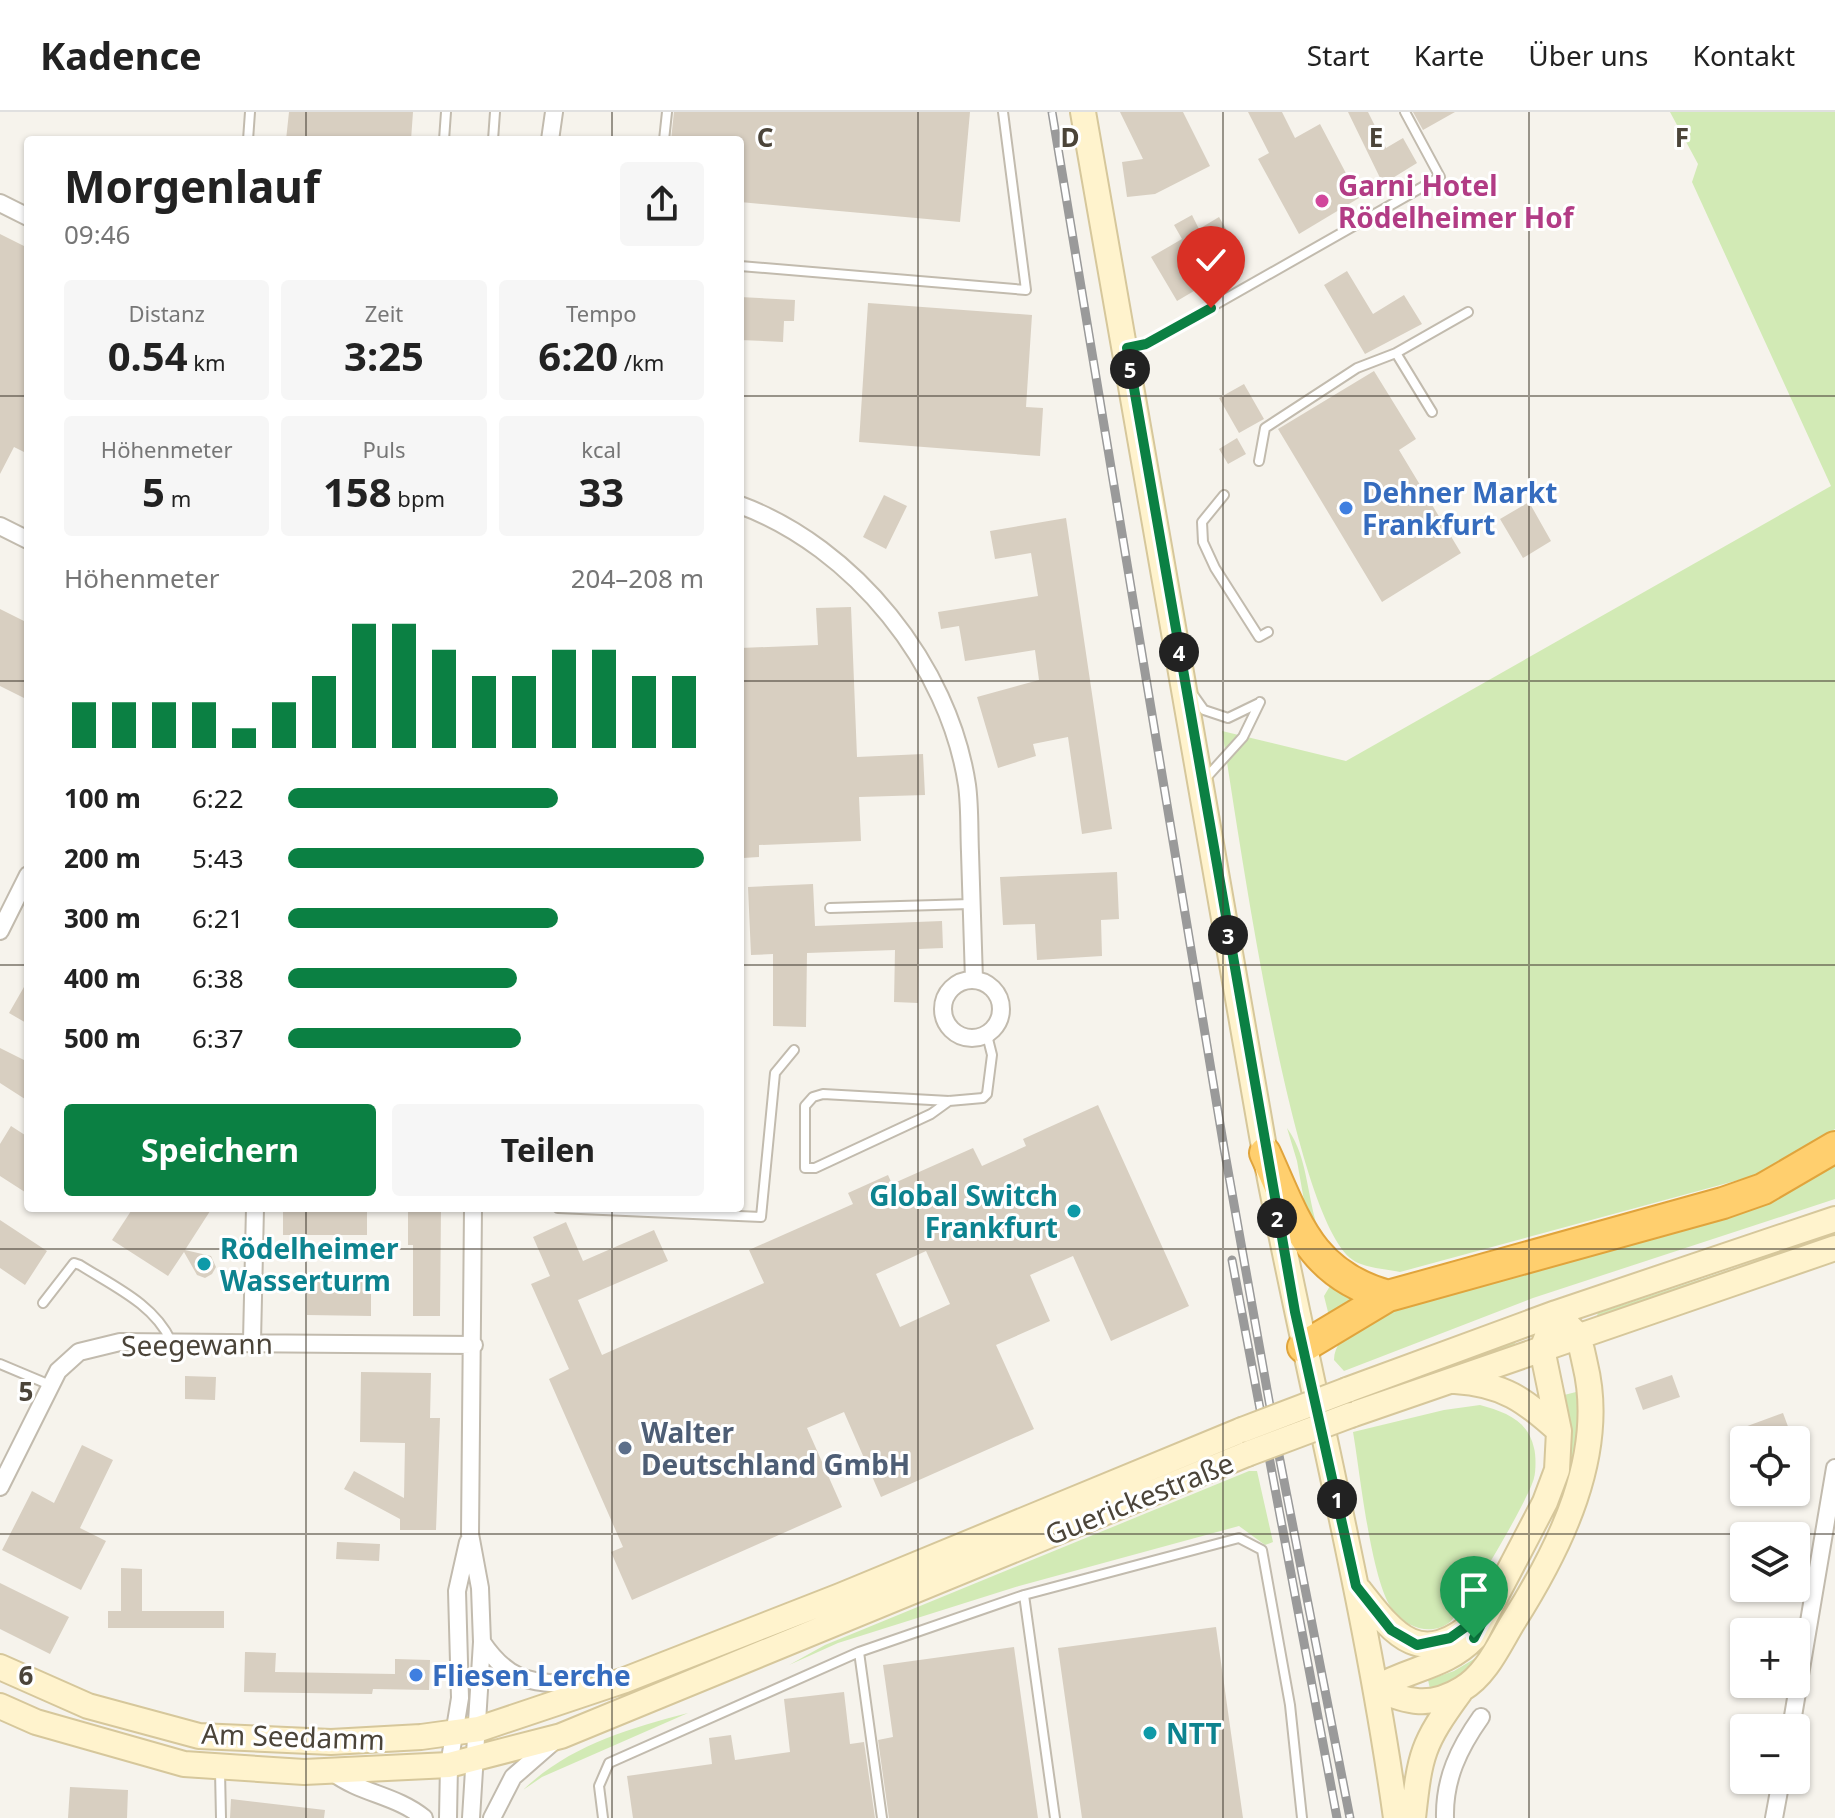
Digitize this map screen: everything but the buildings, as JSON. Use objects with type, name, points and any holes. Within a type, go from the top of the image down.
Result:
[{"type":"highway","points":[[1303,1347],[1388,1296],[1723,1203],[1763,1189],[1835,1147]]},
{"type":"highway","points":[[1265,1153],[1313,1252],[1333,1273],[1358,1288],[1388,1296]]},
{"type":"main road","points":[[1083,112],[1127,348],[1265,1153],[1303,1347],[1356,1586],[1396,1818]]},
{"type":"main road","name":"Guerickestraße","points":[[449,1765],[475,1761],[561,1736],[1244,1442],[1347,1390],[1556,1313],[1835,1219]]},
{"type":"main road","name":"Guerickestraße","points":[[454,1733],[479,1729],[597,1689],[1244,1442],[1351,1415],[1835,1248]]},
{"type":"main road","points":[[1376,1688],[1394,1678],[1442,1664],[1459,1654],[1474,1638],[1545,1502],[1557,1470],[1559,1431],[1542,1349],[1556,1313],[1578,1337],[1590,1386],[1590,1431],[1581,1485],[1523,1606],[1483,1669],[1461,1690],[1428,1736],[1418,1765],[1413,1818]]},
{"type":"main road","points":[[1448,1380],[1480,1382],[1524,1399],[1559,1431]]},
{"type":"main road","points":[[1356,1586],[1391,1630],[1417,1645],[1450,1638],[1488,1611]]},
{"type":"main road","name":"Am Seedamm","points":[[0,1667],[88,1706],[199,1736],[331,1742],[454,1733]]},
{"type":"main road","points":[[1376,1688],[1402,1701],[1419,1703],[1461,1690]]},
{"type":"main road","name":"Am Seedamm","points":[[0,1706],[36,1722],[184,1764],[332,1772],[449,1765]]},
{"type":"street","points":[[551,136],[554,112]]},
{"type":"street","points":[[0,203],[24,215]]},
{"type":"street","points":[[744,507],[809,543],[862,583],[901,630],[930,675],[947,712],[967,786],[974,980]]},
{"type":"street","points":[[0,526],[24,538]]},
{"type":"street","points":[[0,931],[24,883]]},
{"type":"street","points":[[974,980],[992,989],[1002,1007],[999,1022],[987,1035],[970,1039],[957,1034],[946,1022],[943,1006],[947,994],[961,981],[974,980]]},
{"type":"street","points":[[252,1341],[255,1212]]},
{"type":"street","points":[[448,1818],[449,1765],[460,1698],[457,1591],[470,1534],[473,1212]]},
{"type":"street","name":"Seegewann","points":[[0,1487],[58,1371],[79,1352],[120,1342],[474,1345]]},
{"type":"street","points":[[1793,1714],[1835,1468]]},
{"type":"street","points":[[470,1534],[480,1588],[482,1642],[479,1729],[471,1818]]},
{"type":"street","points":[[482,1642],[518,1678],[533,1684],[573,1684],[597,1689]]},
{"type":"street","points":[[1445,1818],[1445,1800],[1452,1768],[1463,1743],[1481,1717]]},
{"type":"street","points":[[492,1818],[513,1777],[561,1736]]},
{"type":"street","points":[[332,1772],[350,1786],[393,1797],[424,1818]]},
{"type":"street","points":[[1774,1818],[1778,1794]]},
{"type":"lane","points":[[248,136],[250,112]]},
{"type":"lane","points":[[444,136],[446,112]]},
{"type":"lane","points":[[493,136],[495,112]]},
{"type":"lane","points":[[664,136],[667,112]]},
{"type":"lane","points":[[744,266],[1026,290],[1003,112]]},
{"type":"lane","points":[[1127,348],[1146,344],[1440,177],[1405,112]]},
{"type":"lane","points":[[1259,461],[1265,428],[1357,368],[1396,353],[1468,312]]},
{"type":"lane","points":[[1396,353],[1432,412]]},
{"type":"lane","points":[[1224,495],[1202,522],[1203,542],[1215,568],[1259,637],[1268,632]]},
{"type":"lane","points":[[1185,683],[1204,710],[1216,717],[1228,718],[1260,702],[1243,737],[1215,764],[1202,783]]},
{"type":"lane","points":[[830,908],[971,904]]},
{"type":"lane","points":[[949,1101],[918,1120],[815,1168],[805,1168],[805,1106],[813,1097],[823,1094],[949,1101],[987,1094],[992,1055],[987,1035]]},
{"type":"lane","points":[[648,1212],[761,1217],[775,1073],[794,1050]]},
{"type":"lane","points":[[43,1303],[74,1263],[151,1311],[163,1323],[171,1342]]},
{"type":"lane","points":[[0,1364],[51,1386]]},
{"type":"lane","points":[[603,1818],[599,1786],[609,1763],[859,1652],[1024,1595],[1239,1538],[1262,1550],[1290,1705],[1302,1818]]},
{"type":"lane","points":[[1024,1595],[1055,1818]]},
{"type":"lane","points":[[859,1652],[882,1818]]},
{"type":"lane","points":[[219,1766],[221,1818]]},
{"type":"green space","points":[[1670,112],[1835,112],[1835,1129],[1768,1172],[1400,1272],[1369,1267],[1353,1260],[1330,1229],[1308,1173],[1270,1014],[1222,731],[1346,761],[1831,486],[1692,182],[1698,164]]},
{"type":"green space","points":[[1287,1128],[1300,1153],[1322,1239],[1306,1212],[1297,1161]]},
{"type":"green space","points":[[1835,1162],[1835,1199],[1533,1298],[1344,1371],[1334,1360],[1336,1350],[1347,1334],[1393,1309]]},
{"type":"green space","points":[[1835,1227],[1835,1239],[1595,1320],[1598,1313],[1747,1264]]},
{"type":"green space","points":[[1333,1281],[1369,1297],[1330,1320],[1324,1296]]},
{"type":"green space","points":[[1513,1339],[1516,1346],[1349,1406],[1348,1398]]},
{"type":"green space","points":[[1576,1392],[1578,1431],[1566,1496],[1562,1495],[1568,1458],[1564,1395]]},
{"type":"green space","points":[[1480,1405],[1506,1414],[1527,1430],[1535,1451],[1534,1478],[1510,1528],[1451,1621],[1436,1629],[1412,1626],[1393,1610],[1378,1576],[1353,1432],[1444,1410]]},
{"type":"green space","points":[[1249,1471],[1257,1471],[1273,1542],[1265,1545],[1239,1526],[1019,1586],[838,1643],[789,1665],[825,1645]]},
{"type":"green space","points":[[1479,1656],[1470,1671],[1431,1693],[1428,1680],[1454,1671]]},
{"type":"green space","points":[[688,1713],[542,1777],[523,1790],[560,1762],[600,1741]]},
{"type":"railway","points":[[1052,112],[1224,1148],[1276,1440],[1350,1818]]},
{"type":"railway","points":[[1232,1260],[1337,1818]]},
{"type":"place","name":"Garni Hotel Rödelheimer Hof","points":[[1322,201]]},
{"type":"place","name":"Dehner Markt Frankfurt","points":[[1346,508]]},
{"type":"place","name":"Global Switch Frankfurt","points":[[1074,1211]]},
{"type":"place","name":"Rödelheimer Wasserturm","points":[[204,1264]]},
{"type":"place","name":"Walter Deutschland GmbH","points":[[625,1448]]},
{"type":"place","name":"Fliesen Lerche","points":[[416,1675]]},
{"type":"place","name":"NTT","points":[[1150,1733]]},
{"type":"route","points":[[1211,308],[1146,344],[1127,348],[1295,1312],[1356,1586],[1391,1630],[1417,1645],[1450,1638],[1467,1629],[1488,1611],[1474,1638]]}]
